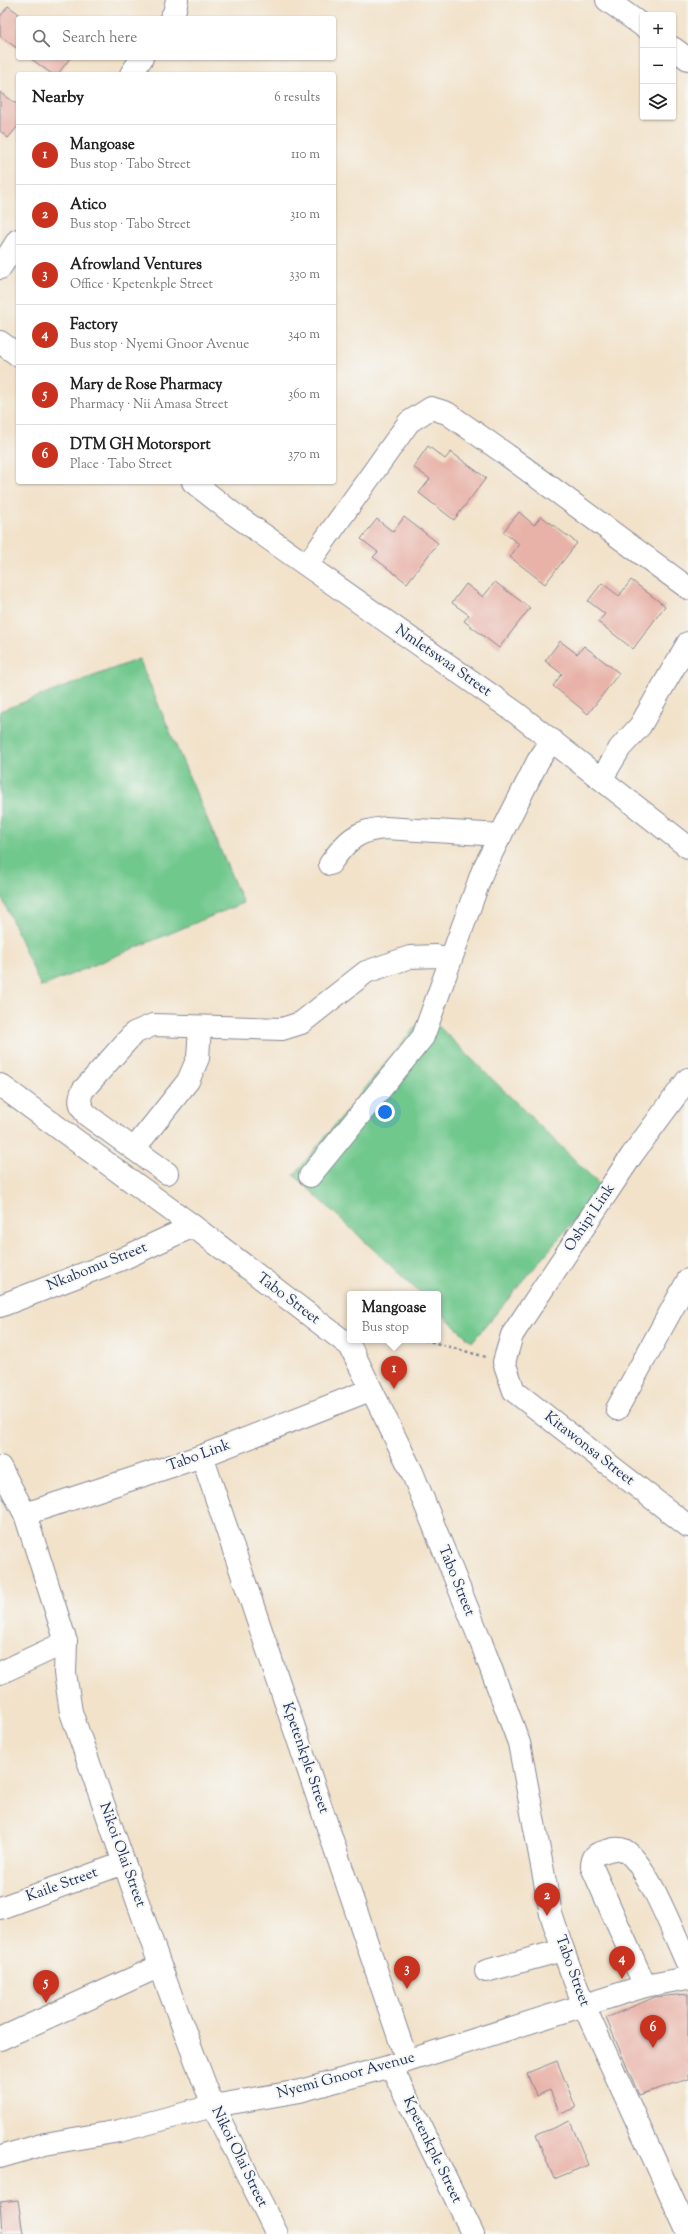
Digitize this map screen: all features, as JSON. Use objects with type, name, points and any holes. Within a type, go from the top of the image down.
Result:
[{"type":"street","points":[[172,16],[176,0]]},
{"type":"street","points":[[607,0],[640,24]]},
{"type":"street","points":[[676,50],[688,59]]},
{"type":"street","points":[[132,72],[141,60]]},
{"type":"street","points":[[0,268],[16,243]]},
{"type":"street","points":[[0,342],[16,354]]},
{"type":"street","points":[[307,565],[410,422],[431,408],[447,413],[507,455],[688,588]]},
{"type":"street","name":"Nmletswaa Street","points":[[196,484],[552,740],[688,847]]},
{"type":"street","points":[[602,778],[620,748],[640,726],[688,643]]},
{"type":"street","points":[[310,1176],[423,1037],[483,870],[538,761],[552,740]]},
{"type":"street","points":[[330,864],[350,839],[367,830],[385,828],[500,835]]},
{"type":"street","points":[[168,1173],[86,1115],[81,1107],[80,1101],[83,1090],[134,1033],[146,1026],[282,1029],[301,1023],[366,972],[410,957],[430,955],[450,960]]},
{"type":"street","points":[[134,1149],[188,1081],[198,1058],[200,1027]]},
{"type":"street","name":"Oshipi Link","points":[[504,1362],[512,1335],[632,1155],[688,1079]]},
{"type":"street","name":"Tabo Street","points":[[0,1085],[193,1226],[350,1346],[370,1390],[412,1472],[519,1743],[551,1914],[563,1950],[584,2006],[688,2233]]},
{"type":"street","name":"Nkabomu Street","points":[[0,1306],[122,1259],[193,1226]]},
{"type":"street","points":[[617,1409],[688,1280]]},
{"type":"street","name":"Kitawonsa Street","points":[[504,1362],[514,1391],[688,1526]]},
{"type":"street","name":"Tabo Link","points":[[25,1514],[202,1456],[370,1390]]},
{"type":"street","name":"Kpetenkple Street","points":[[202,1456],[399,2064],[473,2234]]},
{"type":"street","name":"Nikoi Olai Street","points":[[0,1467],[25,1514],[66,1642],[65,1673],[72,1712],[160,1966],[213,2106],[276,2234]]},
{"type":"street","points":[[0,1673],[66,1642]]},
{"type":"street","points":[[645,1986],[592,1867],[592,1860],[597,1853],[614,1849],[623,1850],[640,1865],[688,1965]]},
{"type":"street","name":"Kaile Street","points":[[0,1908],[124,1863]]},
{"type":"street","points":[[486,1971],[563,1950]]},
{"type":"street","points":[[0,2039],[160,1966]]},
{"type":"street","name":"Nyemi Gnoor Avenue","points":[[0,2157],[45,2144],[119,2131],[213,2106],[300,2091],[399,2064],[645,1986],[688,1978]]},
{"type":"path","points":[[436,1343],[504,1362]]},
{"type":"green space","points":[[139,659],[243,903],[41,987],[0,893],[0,711]]},
{"type":"green space","points":[[426,1014],[602,1187],[472,1342],[441,1313],[441,1291],[418,1291],[294,1175]]},
{"type":"building","points":[[8,6],[18,13],[18,16],[16,16],[16,48],[0,36],[0,17]]},
{"type":"building","points":[[33,60],[68,60],[60,72],[49,72]]},
{"type":"building","points":[[0,92],[16,104],[16,128],[8,138],[0,131]]},
{"type":"building","points":[[428,446],[445,459],[451,452],[486,478],[454,520],[419,493],[430,479],[413,467]]},
{"type":"building","points":[[519,512],[534,525],[541,516],[577,543],[545,584],[510,557],[519,544],[503,532]]},
{"type":"building","points":[[404,517],[438,543],[407,583],[373,557],[378,552],[361,539],[377,519],[393,532]]},
{"type":"building","points":[[631,580],[665,606],[633,649],[598,622],[605,614],[588,601],[602,583],[619,596]]},
{"type":"building","points":[[495,582],[530,608],[499,648],[464,621],[469,615],[452,603],[466,584],[483,597]]},
{"type":"building","points":[[560,641],[577,654],[584,646],[619,673],[588,714],[553,686],[562,674],[545,661]]},
{"type":"building","points":[[688,1994],[688,2079],[639,2095],[606,2018],[655,1997]]},
{"type":"building","points":[[557,2061],[576,2108],[560,2114],[550,2090],[536,2096],[527,2073]]},
{"type":"building","points":[[570,2121],[588,2165],[554,2179],[536,2135]]},
{"type":"building","points":[[18,2200],[23,2234],[2,2234],[0,2202]]},
{"type":"place","name":"Mangoase","points":[[394,1389]]},
{"type":"place","name":"Atico","points":[[547,1916]]},
{"type":"place","name":"Factory","points":[[622,1979]]},
{"type":"place","name":"Afrowland Ventures","points":[[407,1989]]},
{"type":"place","name":"Mary de Rose Pharmacy","points":[[46,2003]]},
{"type":"place","name":"DTM GH Motorsport","points":[[653,2048]]}]
